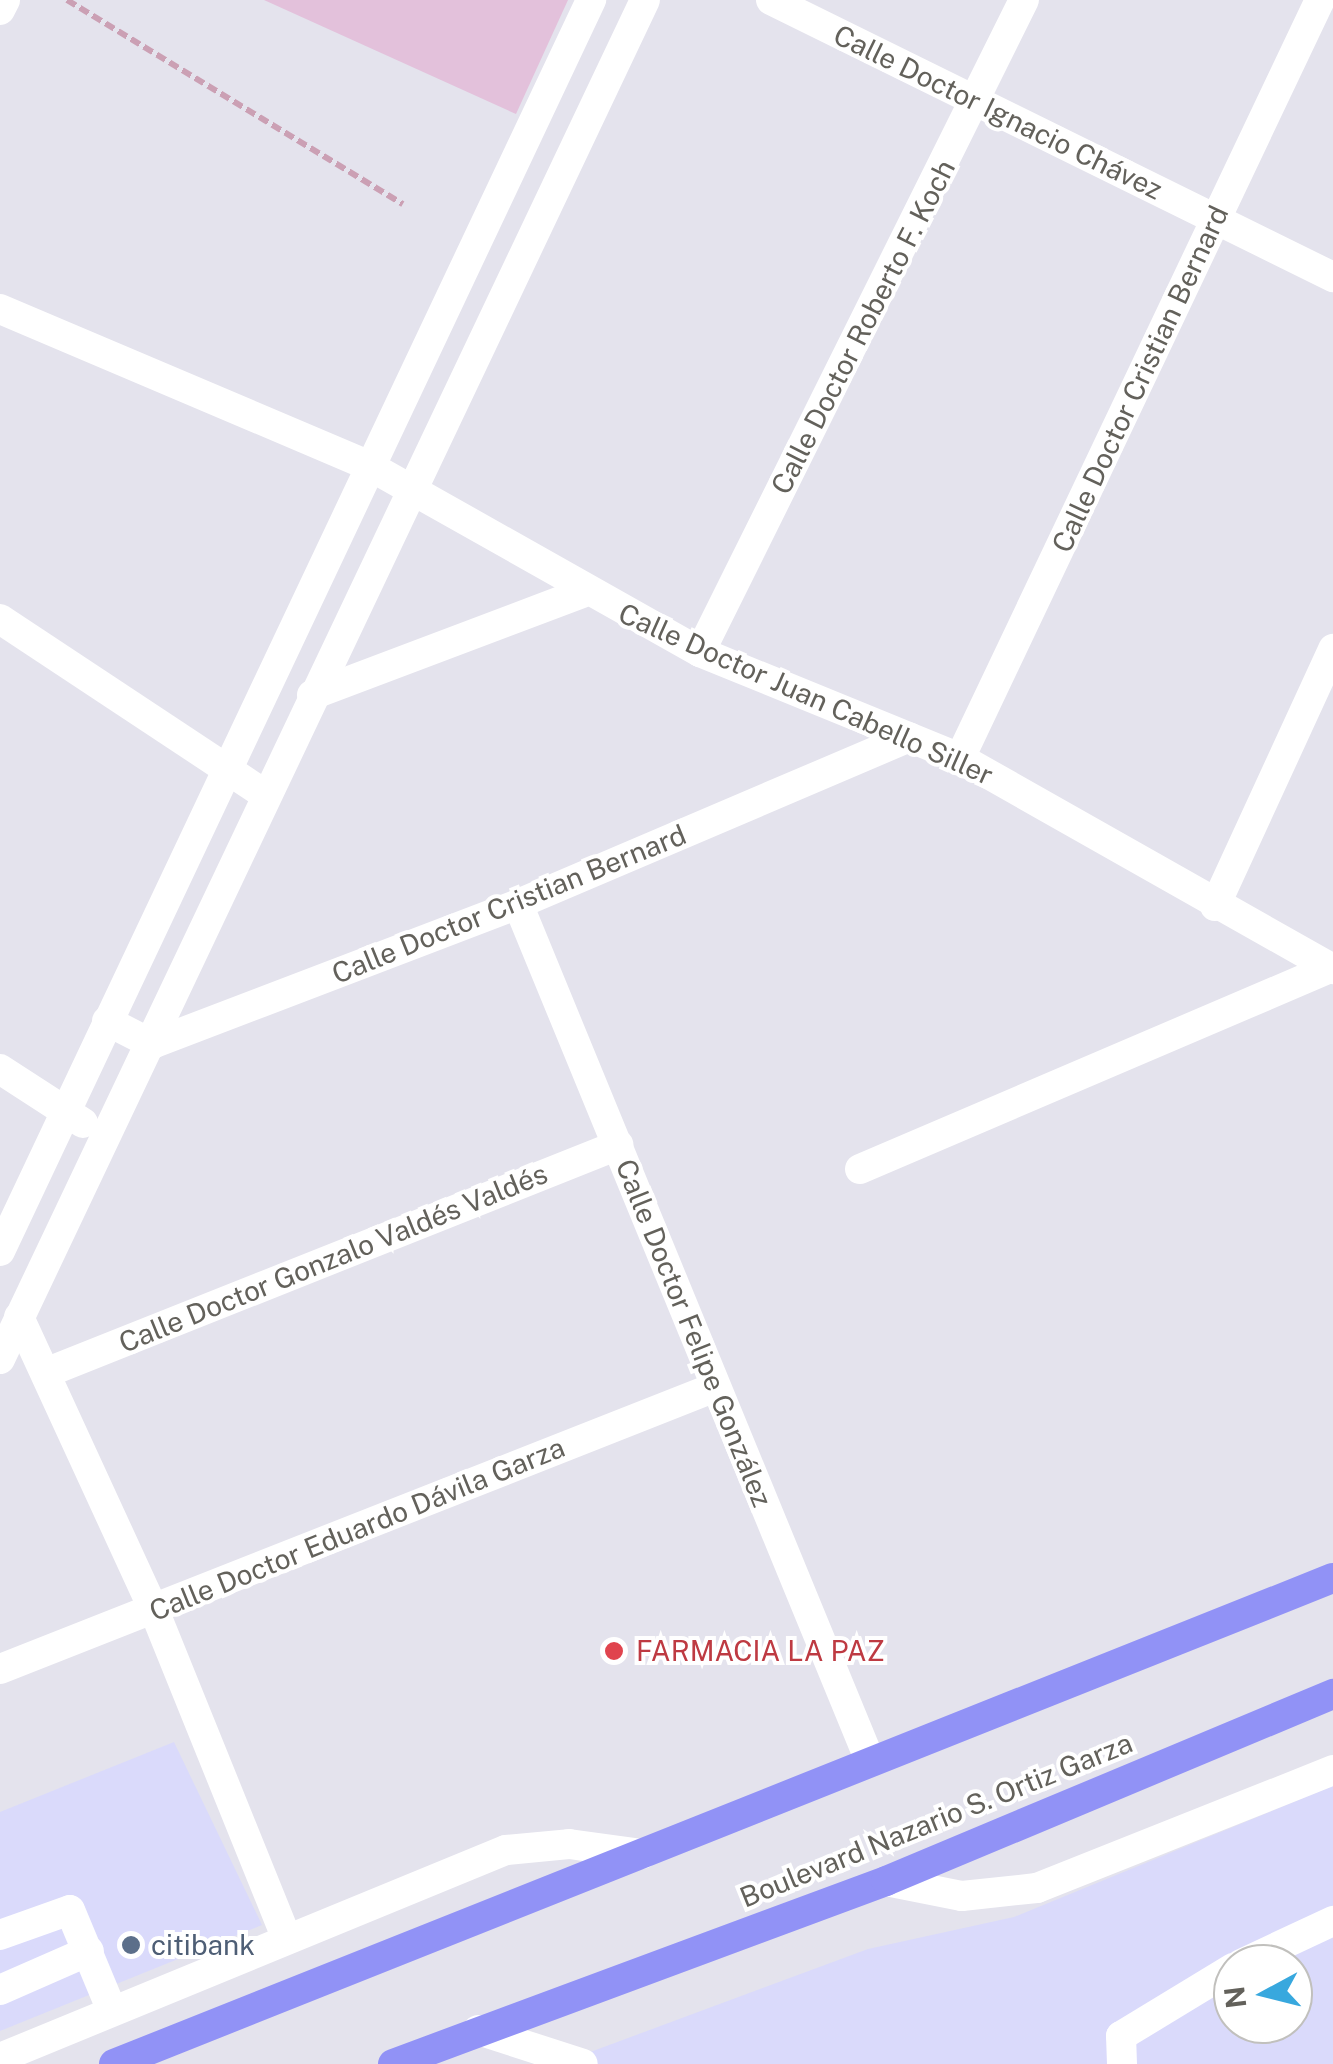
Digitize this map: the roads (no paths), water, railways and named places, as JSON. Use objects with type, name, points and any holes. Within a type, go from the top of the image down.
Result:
[{"type":"highway","points":[[114,2064],[1333,1578]]},
{"type":"highway","name":"Boulevard Nazario S. Ortiz Garza","points":[[393,2064],[886,1882],[1333,1694]]},
{"type":"street","points":[[0,10],[5,0]]},
{"type":"street","points":[[0,1250],[366,464],[590,0]]},
{"type":"street","points":[[0,1359],[104,1133],[152,1044],[408,486],[646,0]]},
{"type":"street","name":"Calle Doctor Ignacio Chávez","points":[[771,0],[1333,277]]},
{"type":"street","name":"Calle Doctor Roberto F. Koch","points":[[700,652],[1024,0]]},
{"type":"street","name":"Calle Doctor Cristian Bernard","points":[[960,758],[1320,0]]},
{"type":"street","name":"Calle Doctor Juan Cabello Siller","points":[[0,309],[366,464],[582,593],[700,652],[960,758],[1216,906],[1332,968]]},
{"type":"street","points":[[312,696],[582,593]]},
{"type":"street","points":[[0,619],[221,772],[264,794]]},
{"type":"street","points":[[1216,906],[1333,649]]},
{"type":"street","name":"Calle Doctor Cristian Bernard","points":[[152,1044],[518,904],[909,737]]},
{"type":"street","name":"Calle Doctor Felipe González","points":[[518,904],[713,1388],[870,1761]]},
{"type":"street","points":[[860,1169],[1332,968]]},
{"type":"street","points":[[107,1022],[152,1044]]},
{"type":"street","points":[[0,1069],[65,1115],[104,1133]]},
{"type":"street","name":"Calle Doctor Gonzalo Valdés Valdés","points":[[48,1372],[618,1145]]},
{"type":"street","points":[[19,1317],[48,1372],[154,1610],[286,1937]]},
{"type":"street","name":"Calle Doctor Eduardo Dávila Garza","points":[[0,1669],[713,1388]]},
{"type":"street","points":[[886,1882],[962,1896],[1037,1888],[1333,1770]]},
{"type":"street","points":[[0,2058],[286,1937],[506,1850],[570,1844],[642,1854]]},
{"type":"street","points":[[0,1935],[64,1908],[89,1951],[112,2010]]},
{"type":"street","points":[[1284,1944],[1333,1921]]},
{"type":"street","points":[[0,1990],[89,1951]]},
{"type":"street","points":[[1122,2064],[1121,2036],[1213,1980]]},
{"type":"street","points":[[478,2030],[583,2064]]},
{"type":"place","name":"FARMACIA LA PAZ","points":[[614,1651]]},
{"type":"place","name":"citibank","points":[[131,1945]]}]
